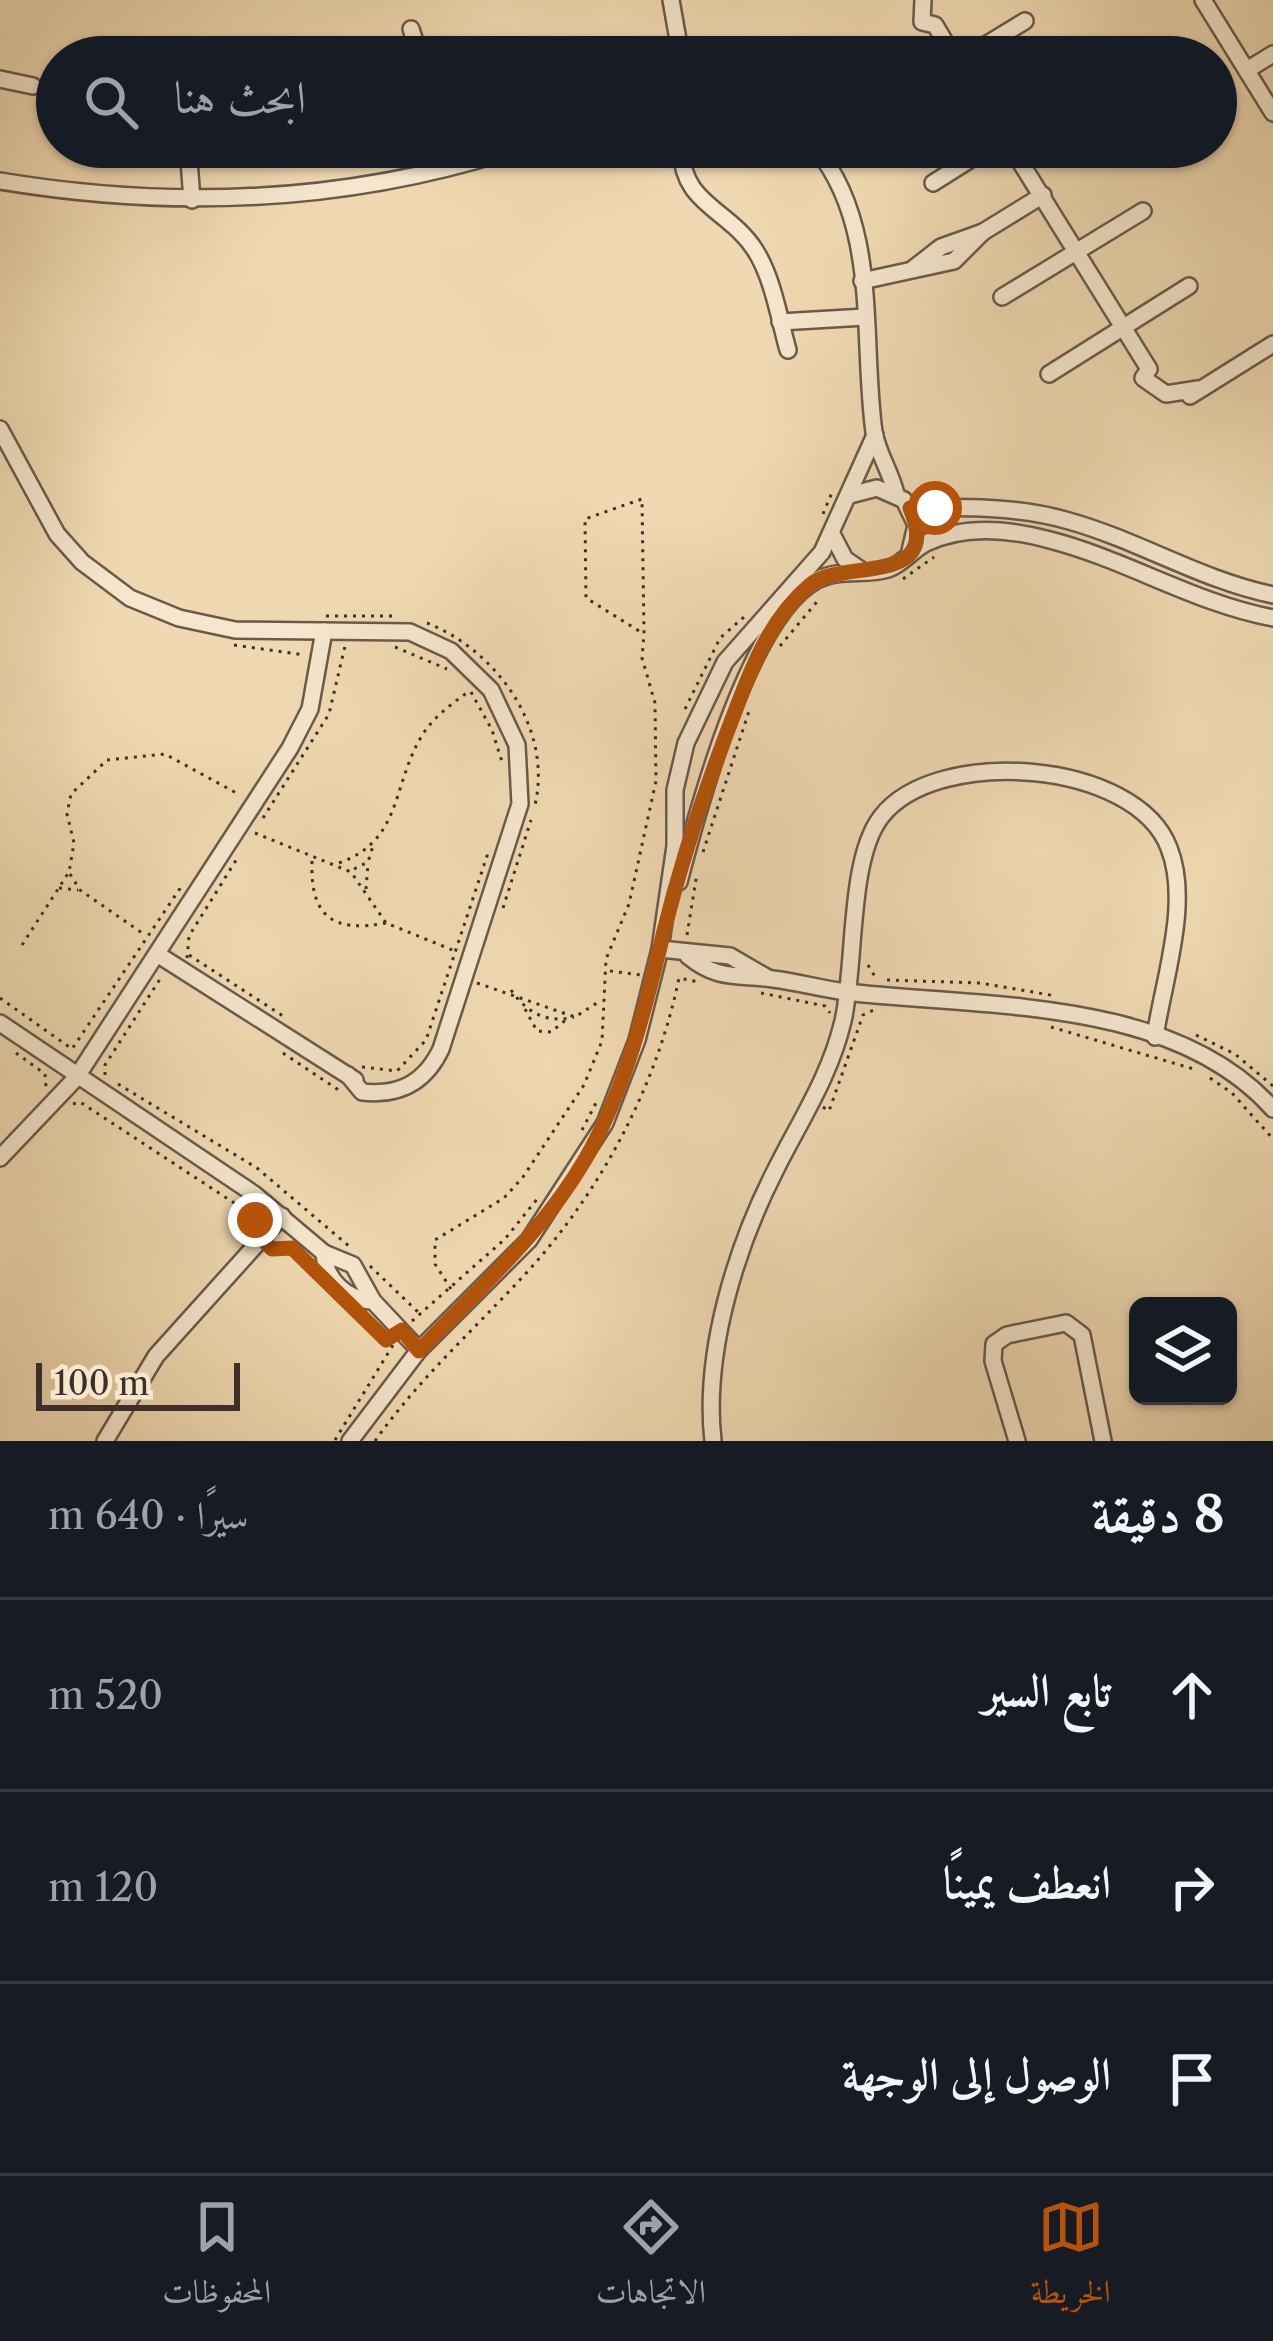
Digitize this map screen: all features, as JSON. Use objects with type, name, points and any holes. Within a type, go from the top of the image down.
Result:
[{"type":"street","points":[[671,0],[677,36]]},
{"type":"street","points":[[914,0],[920,26],[934,26]]},
{"type":"street","points":[[923,0],[922,22],[934,26],[940,36]]},
{"type":"street","points":[[1203,0],[1225,36]]},
{"type":"street","points":[[1000,36],[1025,21]]},
{"type":"street","points":[[410,29],[412,36]]},
{"type":"street","points":[[1246,70],[1273,54]]},
{"type":"street","points":[[1237,55],[1273,113]]},
{"type":"street","points":[[0,79],[33,86]]},
{"type":"street","points":[[190,168],[192,200]]},
{"type":"street","points":[[0,181],[192,200],[311,192],[441,168]]},
{"type":"street","points":[[684,168],[686,183],[754,248],[788,350]]},
{"type":"street","points":[[827,168],[847,199],[862,281],[874,435],[896,494],[910,508],[916,534],[910,551]]},
{"type":"street","points":[[933,183],[957,168]]},
{"type":"street","points":[[1025,168],[1149,369],[1143,378],[1160,392],[1198,389],[1273,344]]},
{"type":"street","points":[[862,281],[914,268],[940,247],[983,232],[1043,195]]},
{"type":"street","points":[[1003,297],[1143,211]]},
{"type":"street","points":[[1049,374],[1189,286]]},
{"type":"street","points":[[780,322],[865,317]]},
{"type":"street","points":[[0,429],[48,521],[98,576],[162,613],[235,630],[318,624],[397,630],[437,642],[483,680],[517,745],[522,790],[516,820],[446,1028],[418,1072],[404,1083],[362,1087],[355,1071],[157,954]]},
{"type":"street","points":[[350,1441],[419,1351],[530,1240],[583,1163],[622,1082],[699,806],[743,689],[768,634],[832,534],[838,508],[850,495],[874,435]]},
{"type":"street","points":[[850,495],[868,488],[896,494]]},
{"type":"street","points":[[910,508],[1006,509],[1067,520],[1205,578],[1273,595]]},
{"type":"street","points":[[664,930],[675,846],[674,790],[686,743],[718,673],[785,605],[816,581],[861,569],[888,568],[910,551],[972,531],[1024,534],[1098,555],[1213,603],[1273,618]]},
{"type":"street","points":[[832,534],[845,559],[861,569]]},
{"type":"street","points":[[0,1158],[76,1078],[301,729],[316,689],[318,624]]},
{"type":"street","points":[[713,1441],[714,1367],[743,1252],[770,1180],[826,1078],[849,992],[865,851],[882,816],[901,798],[935,782],[984,773],[1038,774],[1117,796],[1154,822],[1167,842],[1176,899],[1155,1037]]},
{"type":"street","points":[[660,949],[685,956],[724,977],[768,977],[849,992],[1023,1005],[1155,1037],[1220,1065],[1273,1109]]},
{"type":"street","points":[[0,1023],[76,1078],[226,1173],[323,1253],[359,1271],[396,1335],[419,1351]]},
{"type":"street","points":[[105,1441],[156,1356],[282,1216]]},
{"type":"street","points":[[323,1253],[325,1269],[335,1282],[356,1298],[373,1301]]},
{"type":"street","points":[[1016,1441],[993,1361],[994,1344],[1007,1335],[1066,1324],[1082,1335],[1103,1441]]},
{"type":"path","points":[[452,1290],[435,1264],[435,1240],[504,1198],[523,1177],[584,1085],[602,1041],[606,959],[634,889],[656,773],[655,704],[642,658],[644,634],[642,500],[585,519],[586,598],[644,634]]},
{"type":"path","points":[[897,582],[936,555]]},
{"type":"path","points":[[777,650],[821,596]]},
{"type":"path","points":[[680,720],[720,638],[753,609]]},
{"type":"path","points":[[318,624],[363,613],[428,623],[476,650],[511,690],[537,755],[538,779],[522,853],[500,917]]},
{"type":"path","points":[[235,630],[233,646],[302,652],[307,664]]},
{"type":"path","points":[[348,644],[341,651],[329,714],[314,745],[254,832],[351,872],[386,923]]},
{"type":"path","points":[[395,647],[442,665],[456,677]]},
{"type":"path","points":[[685,956],[702,855],[756,690]]},
{"type":"path","points":[[366,890],[373,844],[395,814],[418,741],[470,691],[492,730],[502,765]]},
{"type":"path","points":[[22,945],[69,872],[74,843],[67,805],[78,786],[114,756],[182,758],[242,796],[235,806]]},
{"type":"path","points":[[656,773],[668,773]]},
{"type":"path","points":[[355,1071],[397,1071],[426,1040],[493,839]]},
{"type":"path","points":[[336,864],[373,844]]},
{"type":"path","points":[[243,849],[188,936],[189,955],[285,1017]]},
{"type":"path","points":[[312,859],[314,895],[330,920],[347,928],[386,923],[455,951]]},
{"type":"path","points":[[351,872],[368,862]]},
{"type":"path","points":[[69,872],[80,890],[148,937]]},
{"type":"path","points":[[0,998],[72,1048],[182,885]]},
{"type":"path","points":[[59,888],[80,890]]},
{"type":"path","points":[[635,993],[643,958]]},
{"type":"path","points":[[180,968],[172,978],[163,975],[105,1065],[105,1076],[257,1168],[353,1250]]},
{"type":"path","points":[[477,982],[512,990],[575,1017]]},
{"type":"path","points":[[512,990],[538,1031],[564,1028],[568,1018]]},
{"type":"path","points":[[525,1007],[541,1016],[568,1018],[587,1013],[601,1000]]},
{"type":"path","points":[[587,1013],[602,1025]]},
{"type":"path","points":[[602,1041],[620,1048]]},
{"type":"path","points":[[280,1051],[353,1100]]},
{"type":"path","points":[[15,1052],[45,1074],[45,1091],[55,1101],[65,1108],[80,1102],[251,1214],[251,1228],[272,1249],[292,1248],[323,1279]]},
{"type":"path","points":[[573,1145],[601,1093]]},
{"type":"path","points":[[336,1441],[332,1438],[394,1349],[396,1335],[452,1290],[541,1195]]},
{"type":"path","points":[[370,1266],[421,1314]]},
{"type":"path","points":[[355,1309],[396,1335]]},
{"type":"route","points":[[255,1220],[251,1228],[272,1249],[284,1244],[292,1248],[386,1340],[402,1330],[419,1351],[499,1273],[530,1240],[583,1163],[622,1082],[699,806],[768,634],[811,584],[861,569],[879,571],[897,565],[910,551],[916,534],[910,508],[935,508]]}]
